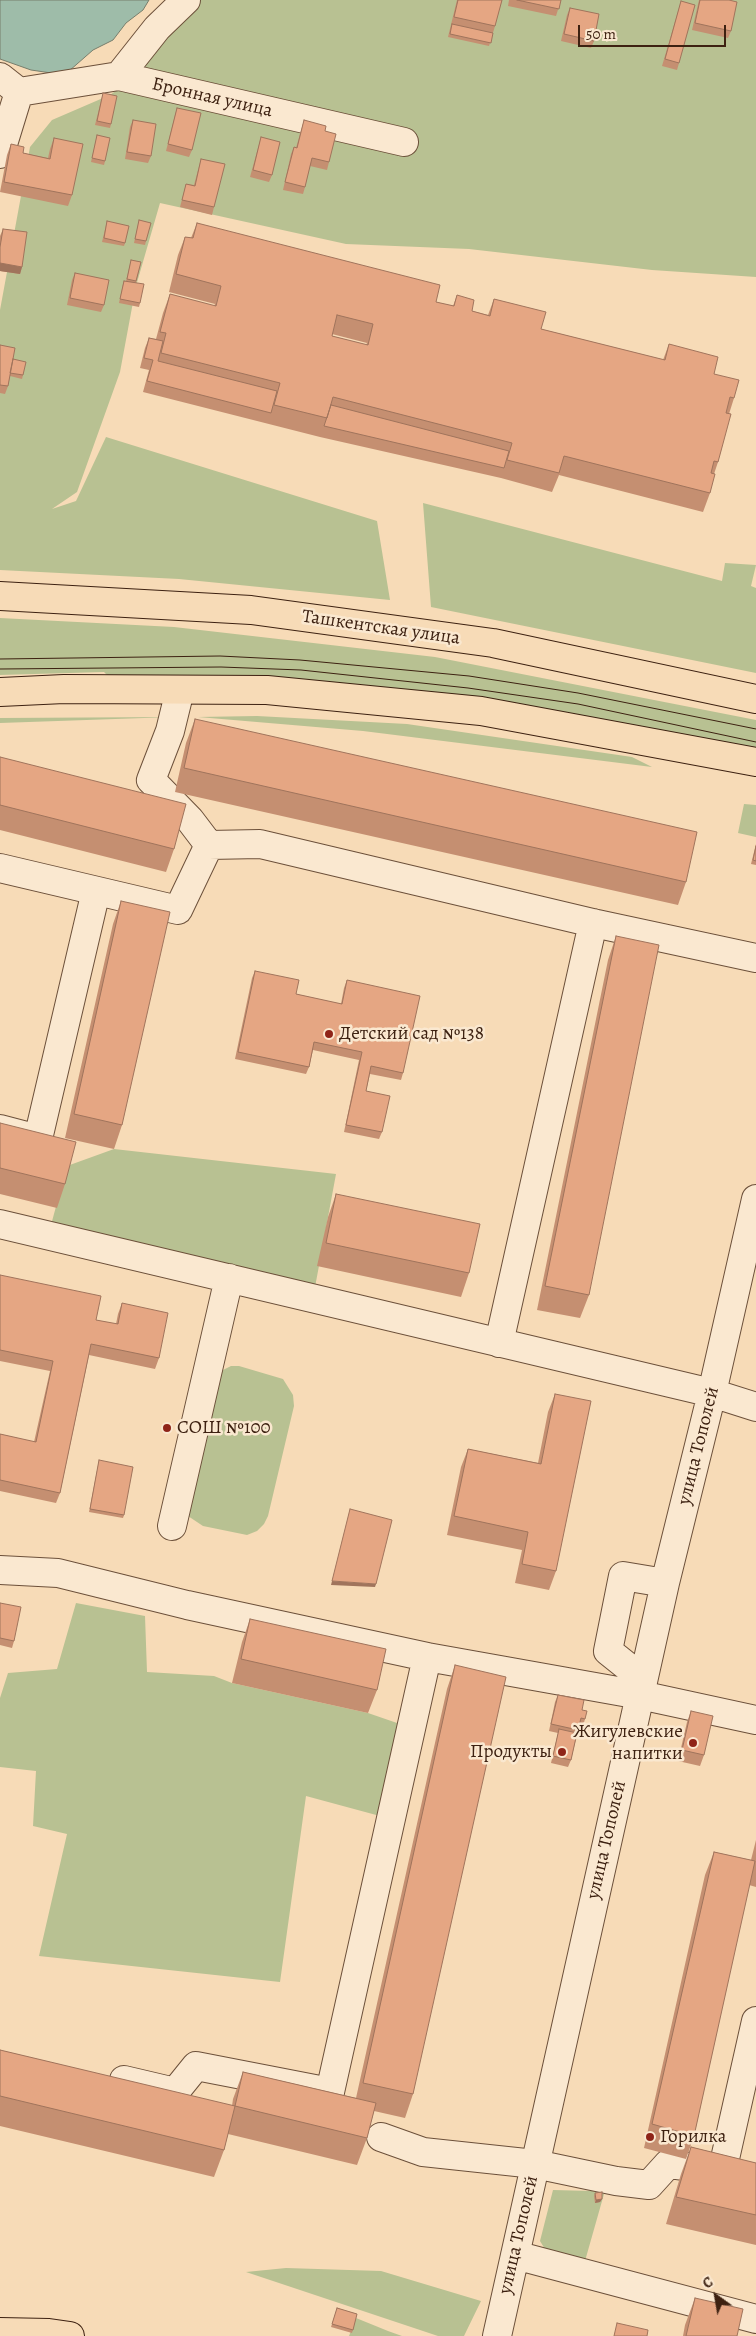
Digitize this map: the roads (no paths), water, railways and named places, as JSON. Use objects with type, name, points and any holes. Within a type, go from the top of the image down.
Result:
[{"type":"main road","name":"Ташкентская улица","points":[[0,596],[251,610],[475,640],[756,700]]},
{"type":"main road","points":[[0,692],[64,689],[267,690],[481,711],[756,762]]},
{"type":"main road","points":[[0,2332],[56,2335]]},
{"type":"street","points":[[119,76],[157,28],[186,0]]},
{"type":"street","name":"Бронная улица","points":[[9,84],[119,76],[404,142]]},
{"type":"street","points":[[0,154],[9,84]]},
{"type":"street","points":[[180,690],[170,730],[151,780],[190,820],[209,845]]},
{"type":"street","points":[[209,845],[260,844],[593,923],[756,958]]},
{"type":"street","points":[[0,868],[178,910],[209,845]]},
{"type":"street","points":[[0,1130],[38,1138],[96,891]]},
{"type":"street","points":[[499,1343],[593,923]]},
{"type":"street","name":"улица Тополей","points":[[497,2336],[515,2255],[512,2222],[535,2164],[641,1687],[712,1393],[756,1199]]},
{"type":"street","points":[[0,1224],[712,1393],[756,1407]]},
{"type":"street","points":[[172,1526],[229,1278]]},
{"type":"street","points":[[0,1570],[58,1573],[187,1605],[427,1657],[641,1687],[756,1720]]},
{"type":"street","points":[[641,1687],[608,1651],[623,1576],[665,1583]]},
{"type":"street","points":[[98,2074],[176,2092],[196,2066],[330,2092],[427,1657]]},
{"type":"street","points":[[722,2172],[756,2021]]},
{"type":"street","points":[[381,2137],[423,2152],[535,2164],[616,2181],[649,2185],[668,2164],[756,2179]]},
{"type":"street","points":[[515,2255],[756,2319]]},
{"type":"tram line","points":[[0,659],[220,656],[300,660],[469,676],[578,693],[756,729]]},
{"type":"tram line","points":[[0,669],[221,667],[301,670],[468,688],[578,704],[756,742]]},
{"type":"place","name":"Детский сад №138","points":[[329,1034]]},
{"type":"place","name":"СОШ №100","points":[[167,1428]]},
{"type":"place","name":"Жигулевские напитки","points":[[693,1743]]},
{"type":"place","name":"Продукты","points":[[562,1752]]},
{"type":"place","name":"Горилка","points":[[650,2137]]}]
